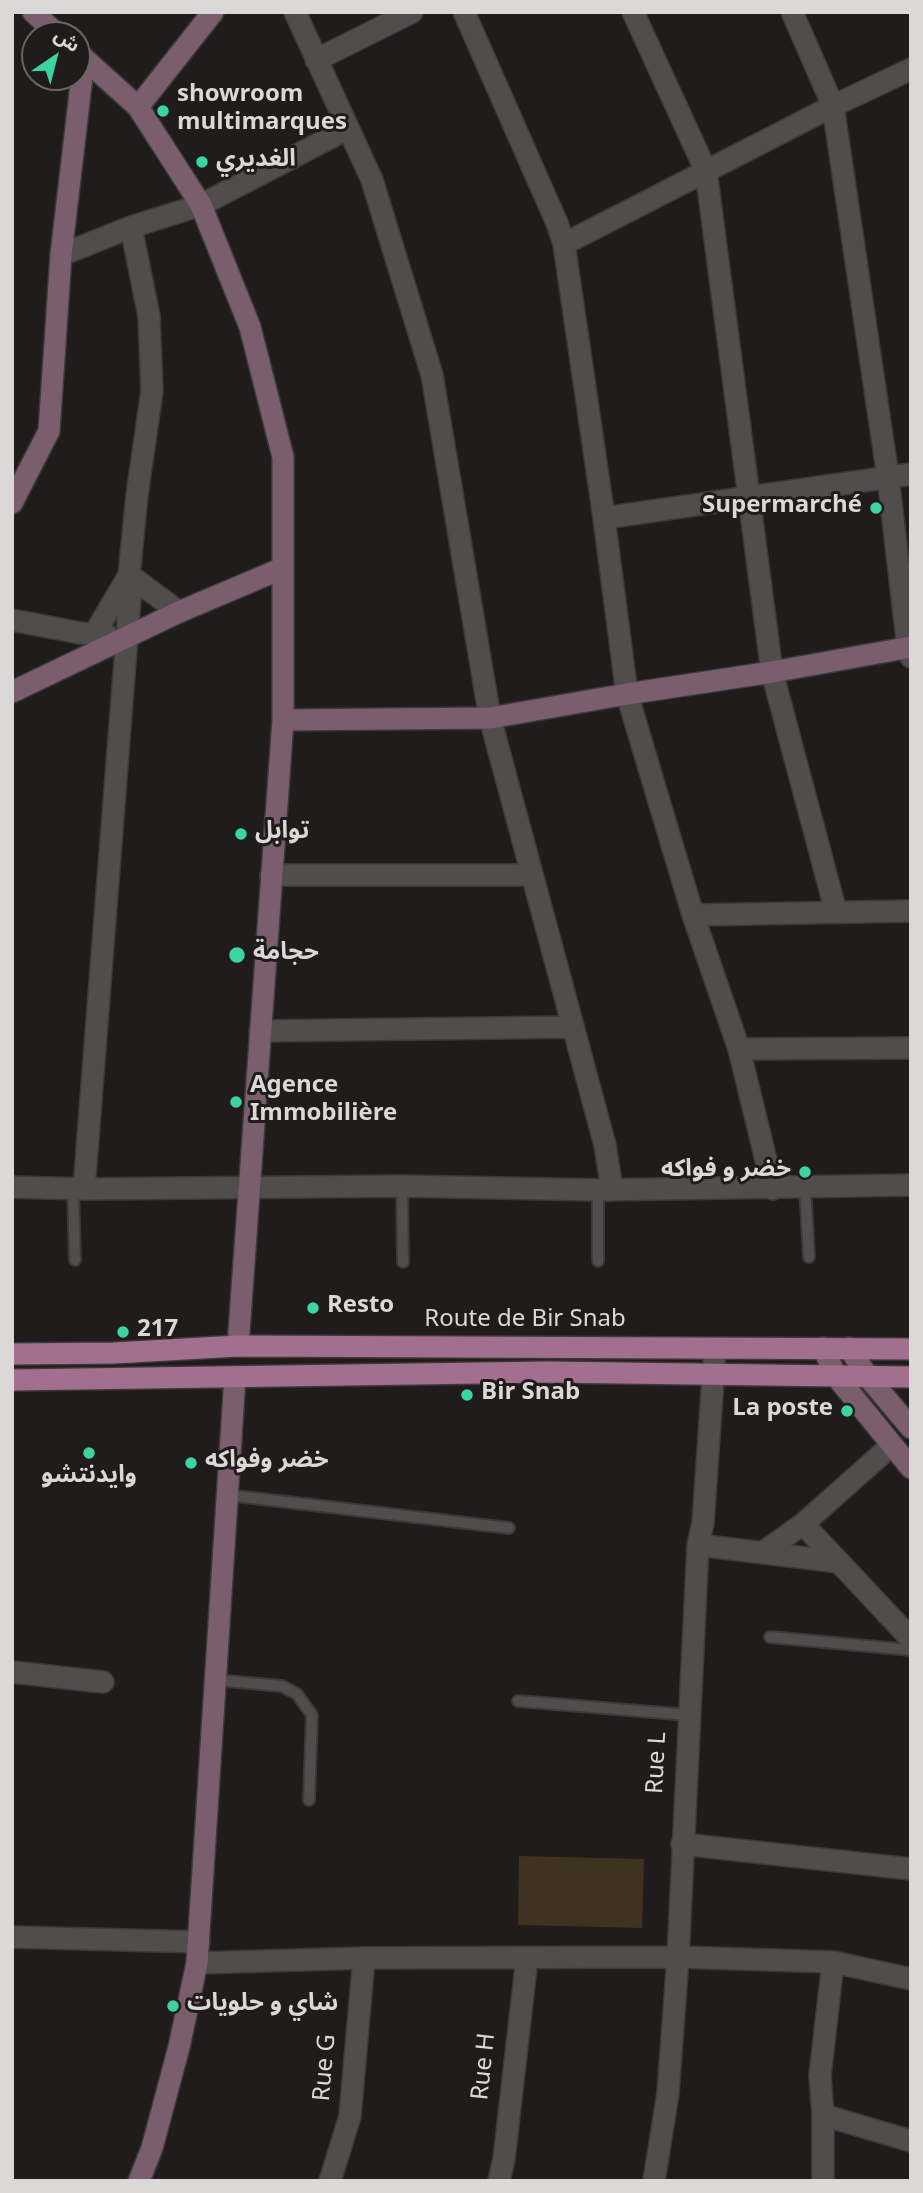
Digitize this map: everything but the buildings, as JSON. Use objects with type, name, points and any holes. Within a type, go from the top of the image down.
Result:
[{"type":"main road","points":[[138,107],[212,12]]},
{"type":"main road","points":[[91,64],[138,107],[201,205],[250,327],[283,457],[283,720],[249,1186],[234,1347]]},
{"type":"main road","points":[[12,503],[49,431],[61,255],[77,91]]},
{"type":"main road","points":[[12,692],[179,612],[283,568]]},
{"type":"main road","points":[[283,720],[490,718],[910,650]]},
{"type":"main road","points":[[233,1377],[211,1372],[210,1359],[234,1347]]},
{"type":"main road","points":[[139,2181],[152,2148],[179,2047],[198,1953],[233,1377],[254,1361],[234,1347]]},
{"type":"main road","name":"Route de Bir Snab","points":[[12,1354],[114,1353],[234,1347],[911,1349]]},
{"type":"main road","points":[[823,1348],[836,1376],[911,1468]]},
{"type":"main road","points":[[849,1348],[868,1377],[911,1428]]},
{"type":"main road","name":"Route de Bir Snab","points":[[12,1380],[494,1373],[715,1373],[911,1377]]},
{"type":"street","points":[[295,12],[372,180],[432,375],[490,718],[605,1145],[605,1190]]},
{"type":"street","points":[[316,60],[412,12]]},
{"type":"street","points":[[464,12],[558,223],[564,244],[627,694],[694,915],[739,1049],[773,1189]]},
{"type":"street","points":[[633,12],[706,172],[772,672],[836,912]]},
{"type":"street","points":[[792,12],[832,106],[888,477],[910,650]]},
{"type":"street","points":[[564,244],[832,106],[911,69]]},
{"type":"street","points":[[61,255],[131,227],[201,205],[347,130]]},
{"type":"street","points":[[79,1189],[131,584],[129,575],[136,495],[152,391],[149,316],[131,227]]},
{"type":"street","points":[[604,518],[911,474]]},
{"type":"street","points":[[129,575],[179,612]]},
{"type":"street","points":[[95,634],[129,575]]},
{"type":"street","points":[[12,620],[80,633],[126,637]]},
{"type":"street","points":[[271,875],[532,875]]},
{"type":"street","points":[[694,915],[911,911]]},
{"type":"street","points":[[260,1031],[573,1027]]},
{"type":"street","points":[[739,1049],[911,1048]]},
{"type":"street","points":[[12,1187],[79,1189],[402,1186],[605,1190],[911,1185]]},
{"type":"street","name":"Rue L","points":[[654,2181],[668,2093],[678,1957],[698,1545],[703,1523],[715,1349]]},
{"type":"street","points":[[762,1553],[803,1524],[892,1446]]},
{"type":"street","points":[[803,1524],[911,1639]]},
{"type":"street","points":[[698,1545],[839,1562]]},
{"type":"street","points":[[12,1672],[103,1682]]},
{"type":"street","points":[[682,1844],[911,1869]]},
{"type":"street","points":[[12,1937],[198,1953],[364,1958],[678,1957],[833,1962],[911,1979]]},
{"type":"street","name":"Rue G","points":[[330,2181],[350,2116],[364,1958]]},
{"type":"street","name":"Rue H","points":[[499,2181],[504,2159],[527,1958]]},
{"type":"street","points":[[823,2181],[820,2076],[833,1962]]},
{"type":"street","points":[[823,2116],[911,2141]]},
{"type":"lane","points":[[402,1186],[403,1262]]},
{"type":"lane","points":[[805,1186],[809,1257]]},
{"type":"lane","points":[[75,1260],[79,1189]]},
{"type":"lane","points":[[598,1261],[605,1190]]},
{"type":"lane","points":[[227,1494],[509,1528]]},
{"type":"lane","points":[[770,1637],[911,1650]]},
{"type":"lane","points":[[215,1680],[282,1686],[298,1694],[312,1715],[309,1800]]},
{"type":"lane","points":[[517,1701],[689,1715]]},
{"type":"shaded area","points":[[519,1856],[644,1859],[642,1928],[518,1925]]},
{"type":"place","name":"showroom multimarques","points":[[163,111]]},
{"type":"place","name":"الغديري","points":[[202,162]]},
{"type":"place","name":"Supermarché","points":[[876,508]]},
{"type":"place","name":"توابل","points":[[241,834]]},
{"type":"place","name":"حجامة","points":[[237,955]]},
{"type":"place","name":"Agence Immobilière","points":[[236,1102]]},
{"type":"place","name":"خضر و فواكه","points":[[805,1172]]},
{"type":"place","name":"Resto","points":[[313,1308]]},
{"type":"place","name":"217","points":[[123,1332]]},
{"type":"place","name":"Bir Snab","points":[[467,1395]]},
{"type":"place","name":"La poste","points":[[847,1411]]},
{"type":"place","name":"وايدنتشو","points":[[89,1453]]},
{"type":"place","name":"خضر وفواكه","points":[[191,1463]]},
{"type":"place","name":"شاي و حلويات","points":[[173,2006]]}]
